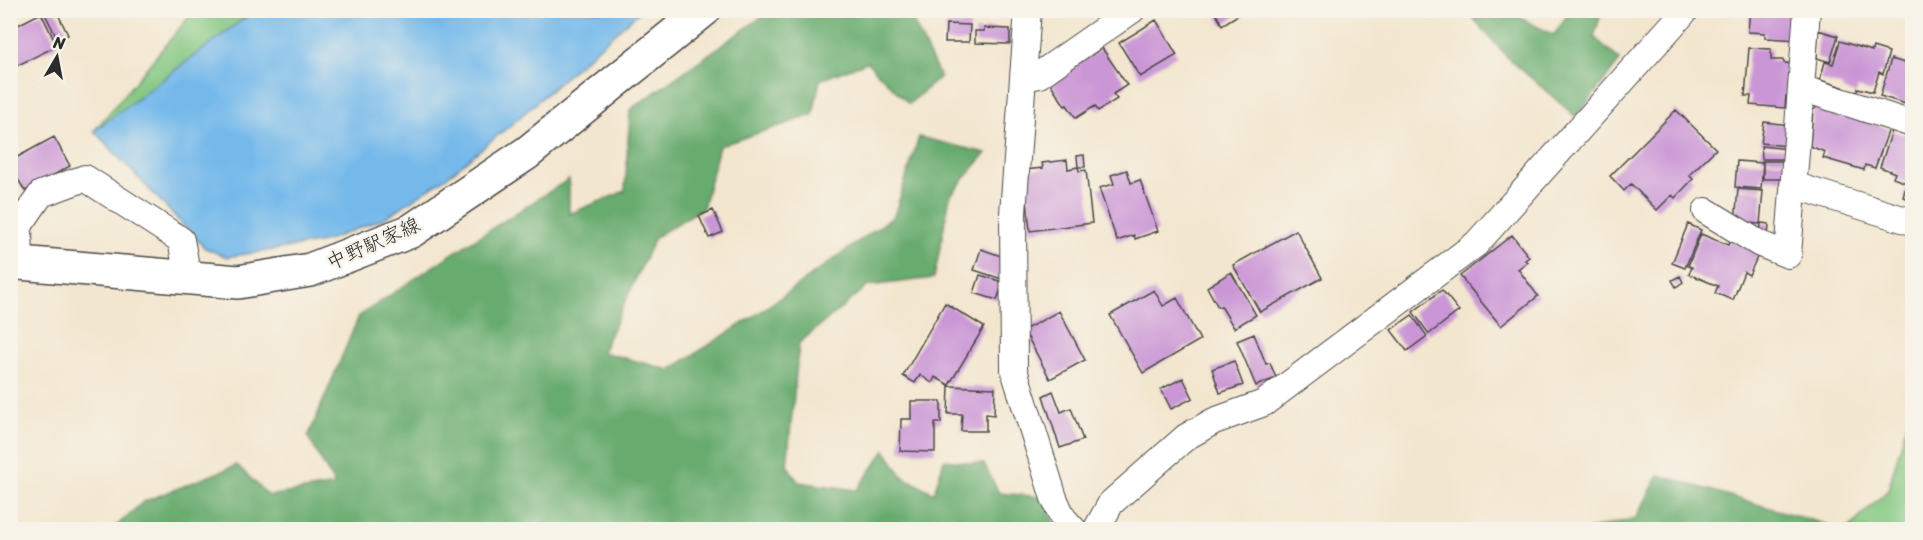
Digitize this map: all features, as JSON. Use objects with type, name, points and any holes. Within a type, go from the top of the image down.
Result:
[{"type":"main road","name":"中野駅家線","points":[[15,264],[238,282],[310,270],[411,231],[527,153],[704,10]]},
{"type":"street","points":[[1028,10],[1013,213],[1014,370],[1054,498],[1063,518],[1074,530]]},
{"type":"street","points":[[1024,78],[1039,75],[1132,10]]},
{"type":"street","points":[[1096,530],[1111,503],[1186,437],[1214,421],[1264,403],[1476,244],[1686,10]]},
{"type":"street","points":[[1706,211],[1760,244],[1788,255],[1807,10]]},
{"type":"street","points":[[1801,88],[1912,124]]},
{"type":"street","points":[[15,264],[20,226],[41,194],[85,178],[181,240],[188,277]]},
{"type":"street","points":[[1793,185],[1912,222]]},
{"type":"green space","points":[[194,11],[254,11],[94,131]]},
{"type":"green space","points":[[770,11],[908,11],[940,77],[909,104],[867,62],[820,80],[813,115],[719,146],[703,208],[655,237],[602,352],[670,370],[756,315],[894,216],[919,137],[986,153],[950,196],[934,278],[868,286],[799,343],[787,465],[798,482],[857,490],[885,450],[903,477],[934,493],[944,460],[984,464],[999,493],[1042,497],[1059,529],[112,530],[143,502],[237,465],[269,496],[335,485],[308,437],[359,316],[569,179],[569,214],[625,191],[630,110]]},
{"type":"green space","points":[[1467,11],[1507,11],[1554,35],[1570,11],[1602,11],[1594,37],[1620,60],[1576,117],[1507,57]]},
{"type":"green space","points":[[1912,406],[1912,529],[1848,529],[1888,490]]},
{"type":"green space","points":[[1659,475],[1841,529],[1590,529],[1636,518]]},
{"type":"water","points":[[254,11],[640,11],[512,124],[448,176],[385,218],[323,242],[227,257],[205,248],[94,131]]},
{"type":"building","points":[[43,10],[56,10],[68,35],[58,40]]},
{"type":"building","points":[[1214,10],[1246,10],[1222,25]]},
{"type":"building","points":[[1750,10],[1800,10],[1798,40],[1765,38],[1765,33],[1748,32]]},
{"type":"building","points":[[41,13],[57,46],[10,69],[10,29]]},
{"type":"building","points":[[1156,20],[1177,55],[1140,77],[1119,43]]},
{"type":"building","points":[[946,24],[970,25],[969,42],[945,42]]},
{"type":"building","points":[[984,28],[1010,29],[1010,44],[975,43],[975,31],[984,31]]},
{"type":"building","points":[[1818,30],[1838,36],[1830,62],[1817,58]]},
{"type":"building","points":[[1840,41],[1872,51],[1873,47],[1889,52],[1883,74],[1879,72],[1873,92],[1858,88],[1856,94],[1842,90],[1843,87],[1820,80],[1825,62],[1833,64]]},
{"type":"building","points":[[1102,48],[1127,85],[1113,94],[1117,99],[1098,111],[1095,106],[1076,118],[1050,83]]},
{"type":"building","points":[[1749,48],[1771,49],[1771,60],[1783,60],[1784,63],[1795,64],[1790,96],[1786,96],[1785,108],[1750,105],[1751,96],[1745,96]]},
{"type":"building","points":[[1891,59],[1912,65],[1912,106],[1880,96]]},
{"type":"building","points":[[1820,105],[1889,129],[1875,168],[1865,165],[1864,170],[1823,158],[1825,152],[1810,146],[1813,110]]},
{"type":"building","points":[[1676,110],[1716,149],[1689,175],[1693,179],[1675,198],[1672,195],[1657,210],[1631,184],[1624,191],[1610,176]]},
{"type":"building","points":[[1764,122],[1790,125],[1787,146],[1761,143]]},
{"type":"building","points":[[1892,131],[1912,137],[1912,200],[1903,197],[1907,183],[1893,178],[1895,173],[1880,167]]},
{"type":"building","points":[[54,137],[70,166],[25,191],[10,166],[10,161]]},
{"type":"building","points":[[1761,146],[1789,149],[1788,159],[1762,159]]},
{"type":"building","points":[[1084,155],[1085,167],[1078,167],[1077,156]]},
{"type":"building","points":[[1067,160],[1068,169],[1078,167],[1079,171],[1086,170],[1092,223],[1030,231],[1024,170],[1043,168],[1042,163]]},
{"type":"building","points":[[1737,161],[1763,163],[1761,189],[1735,187]]},
{"type":"building","points":[[1763,161],[1787,161],[1787,179],[1763,179]]},
{"type":"building","points":[[1127,170],[1131,183],[1140,180],[1158,231],[1135,239],[1134,235],[1117,241],[1099,188],[1114,184],[1111,175]]},
{"type":"building","points":[[1738,189],[1763,191],[1760,224],[1735,222]]},
{"type":"building","points":[[713,210],[723,232],[709,238],[699,216]]},
{"type":"building","points":[[1761,223],[1769,224],[1768,237],[1760,237]]},
{"type":"building","points":[[1688,224],[1701,230],[1685,268],[1672,263]]},
{"type":"building","points":[[1296,230],[1322,278],[1260,312],[1233,265]]},
{"type":"building","points":[[1701,234],[1728,245],[1730,241],[1759,253],[1749,275],[1744,272],[1733,300],[1715,293],[1718,286],[1689,274],[1692,267],[1688,266]]},
{"type":"building","points":[[1512,235],[1529,257],[1525,260],[1527,262],[1518,269],[1538,296],[1501,326],[1460,276]]},
{"type":"building","points":[[981,249],[1004,257],[1005,280],[974,270]]},
{"type":"building","points":[[1231,272],[1256,315],[1234,328],[1221,306],[1218,307],[1207,287]]},
{"type":"building","points":[[980,275],[1003,282],[997,300],[974,293]]},
{"type":"building","points":[[1680,276],[1683,282],[1676,287],[1672,280]]},
{"type":"building","points":[[1154,290],[1163,306],[1177,298],[1200,340],[1143,373],[1110,315]]},
{"type":"building","points":[[1442,290],[1459,311],[1429,334],[1413,312]]},
{"type":"building","points":[[945,303],[984,327],[949,385],[935,377],[932,383],[920,375],[915,383],[903,376]]},
{"type":"building","points":[[1059,311],[1085,360],[1050,379],[1024,330]]},
{"type":"building","points":[[1412,315],[1427,336],[1407,351],[1391,330]]},
{"type":"building","points":[[1254,334],[1266,364],[1270,363],[1276,378],[1256,386],[1237,341]]},
{"type":"building","points":[[1234,361],[1243,385],[1220,393],[1212,369]]},
{"type":"building","points":[[1183,378],[1193,398],[1171,409],[1161,389]]},
{"type":"building","points":[[949,386],[995,388],[994,415],[986,414],[986,431],[961,431],[962,414],[948,414]]},
{"type":"building","points":[[1053,391],[1061,412],[1071,408],[1083,440],[1060,448],[1043,396]]},
{"type":"building","points":[[911,401],[941,401],[941,423],[935,423],[935,452],[900,451],[901,419],[911,419]]}]
